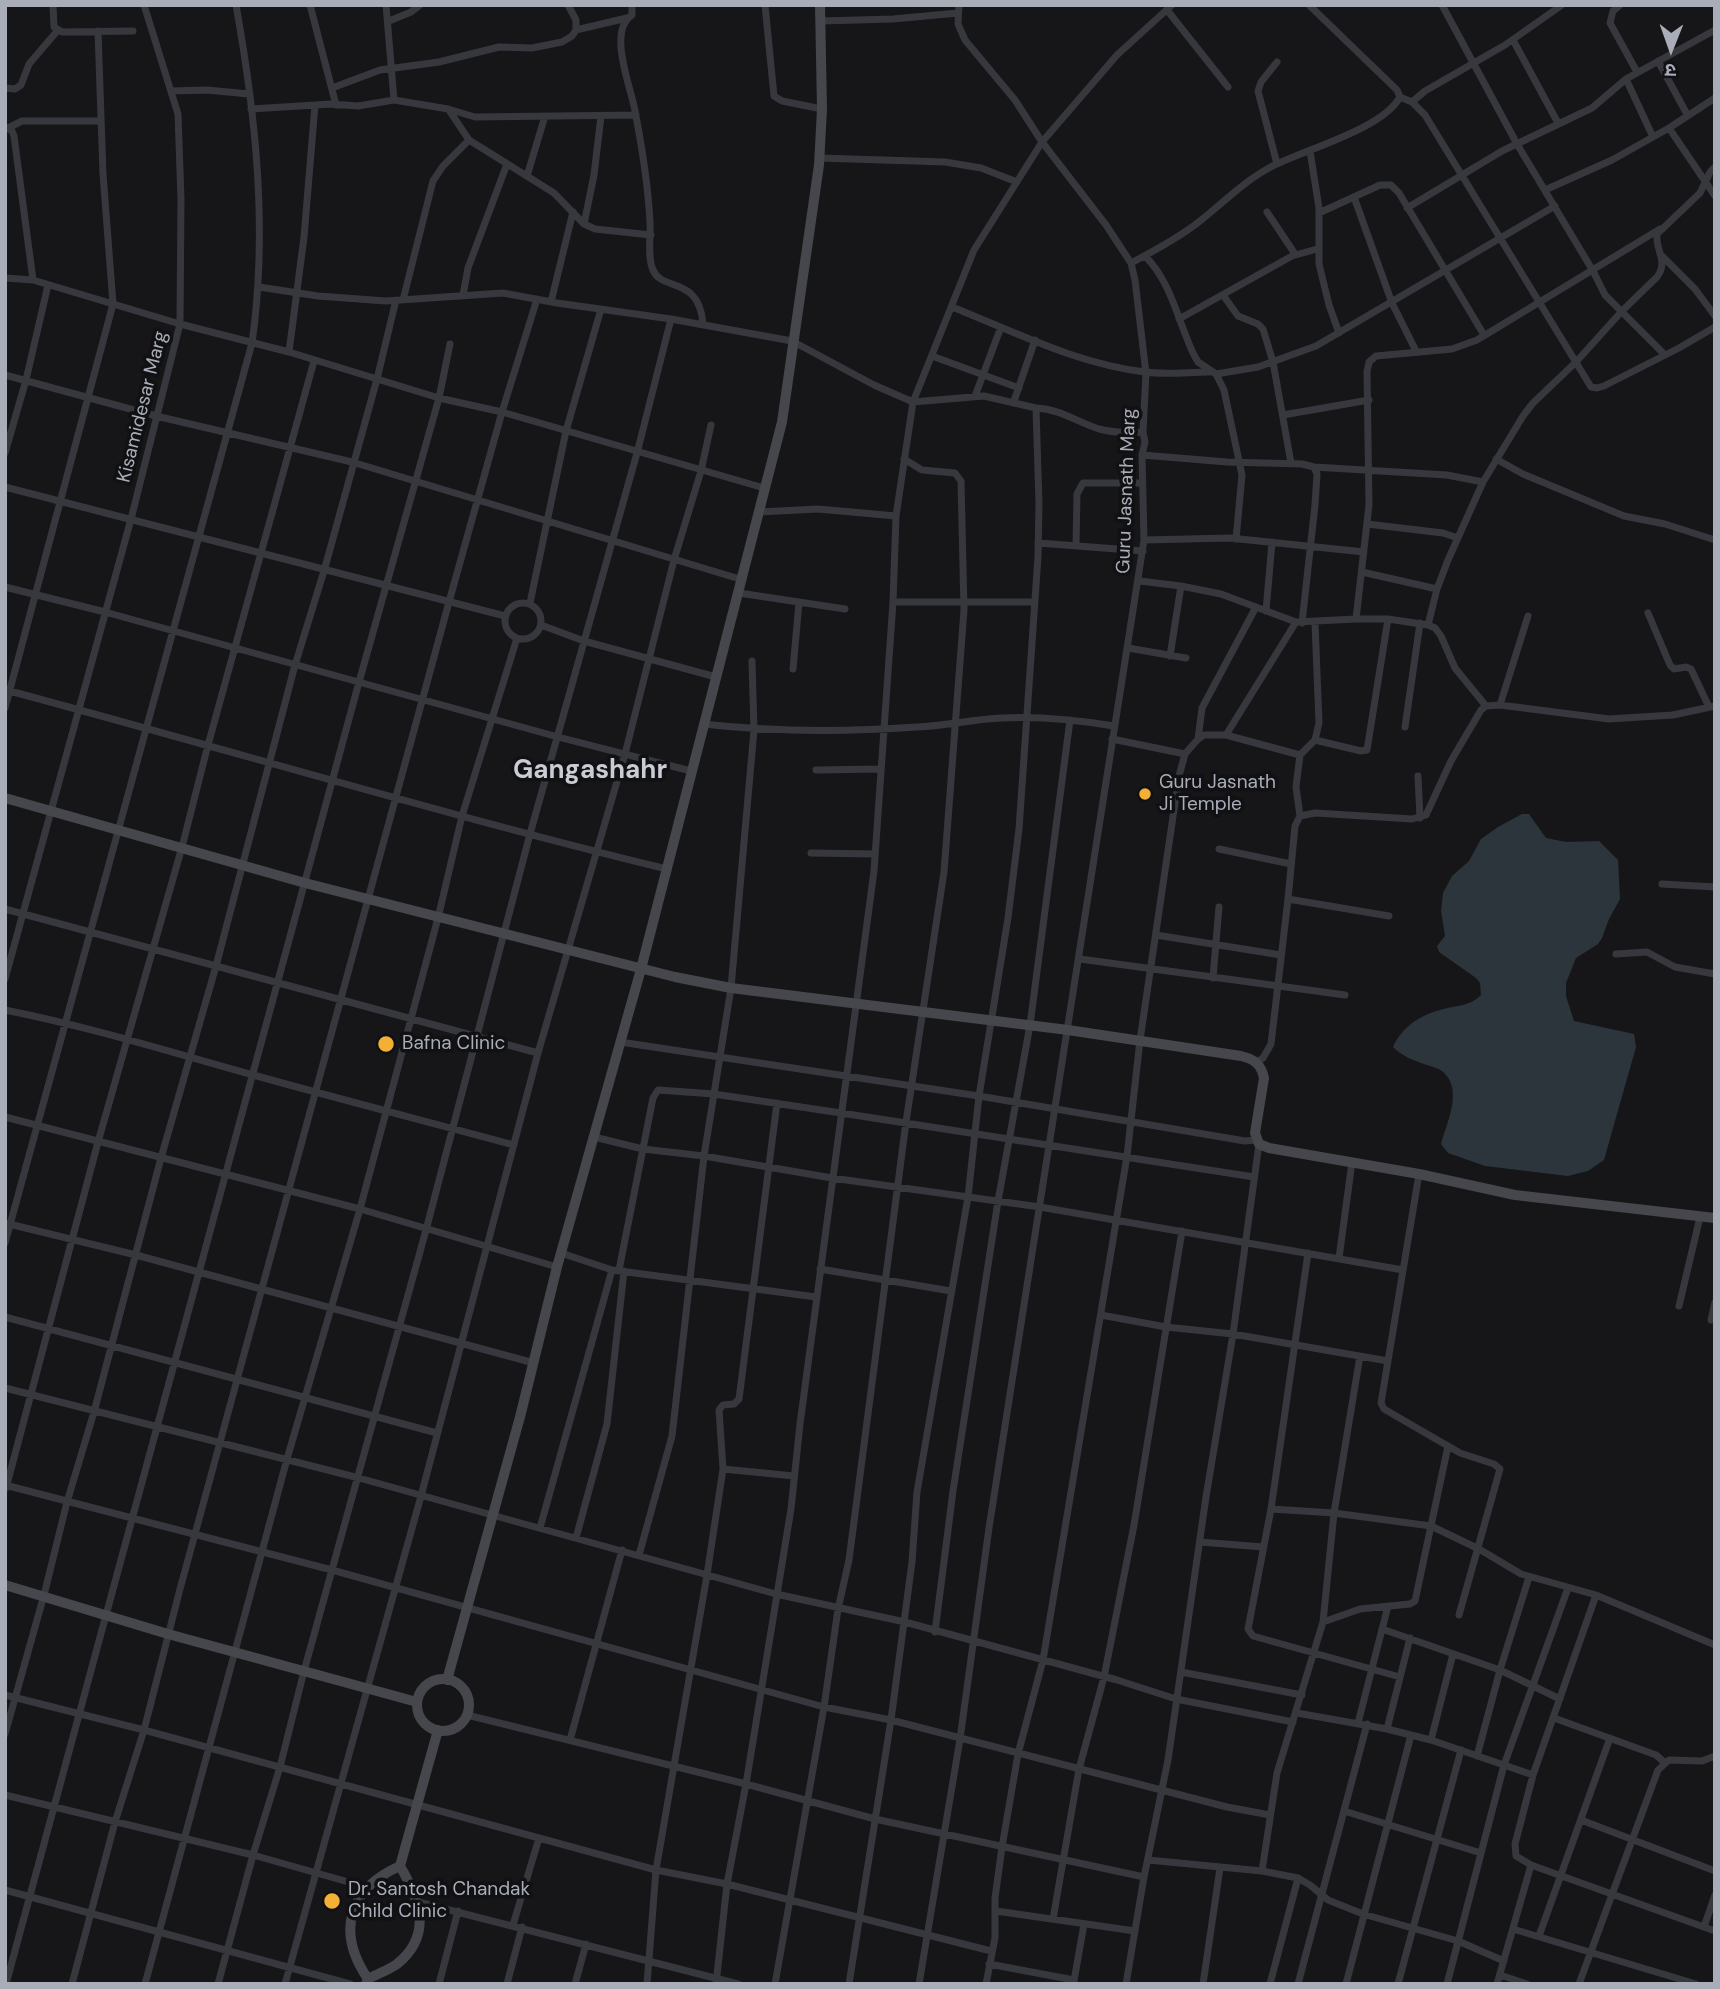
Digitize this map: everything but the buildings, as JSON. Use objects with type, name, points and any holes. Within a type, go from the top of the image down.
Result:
[{"type":"street","points":[[53,5],[52,22],[62,32],[133,31]]},
{"type":"street","name":"Kisamidesar Marg","points":[[5,979],[131,519],[180,324],[179,131],[171,91],[144,5]]},
{"type":"street","points":[[5,1243],[8,1223],[92,932],[252,343],[261,226],[257,160],[236,5]]},
{"type":"street","points":[[310,5],[336,105]]},
{"type":"street","points":[[386,5],[394,100]]},
{"type":"street","points":[[389,21],[420,5]]},
{"type":"street","points":[[568,5],[576,20],[576,30]]},
{"type":"street","points":[[632,5],[633,11],[621,32],[622,57],[636,115],[653,271],[695,297],[700,304],[703,324]]},
{"type":"street","points":[[765,5],[773,93],[782,101],[822,109]]},
{"type":"street","points":[[447,1680],[534,1363],[557,1268],[641,969],[784,414],[792,341],[820,158],[820,5]]},
{"type":"street","points":[[1309,5],[1389,81],[1400,97],[1412,102],[1425,115],[1588,384],[1597,388],[1715,327]]},
{"type":"street","points":[[1442,5],[1517,144],[1605,295],[1665,355]]},
{"type":"street","points":[[1412,102],[1425,91],[1513,40],[1562,5]]},
{"type":"street","points":[[1620,5],[1613,11],[1610,23],[1637,72]]},
{"type":"street","points":[[716,1981],[727,1884],[746,1784],[794,1476],[875,855],[893,602],[896,516],[913,402],[974,250],[1042,142],[1112,60],[1170,7],[1228,88]]},
{"type":"street","points":[[821,21],[893,19],[959,9]]},
{"type":"street","name":"Guru Jasnath Marg","points":[[919,1984],[960,1739],[989,1528],[1080,959],[1114,726],[1140,581],[1144,540],[1142,455],[1145,442],[1143,432],[1146,373],[1131,263],[1042,142],[1015,100],[965,40],[958,24],[959,9]]},
{"type":"street","points":[[332,88],[391,68],[430,64],[505,46],[532,48],[552,45],[568,39],[576,30],[627,18]]},
{"type":"street","points":[[5,89],[15,89],[21,85],[29,64],[58,30]]},
{"type":"street","points":[[1407,208],[1517,144],[1592,108],[1637,72],[1715,30]]},
{"type":"street","points":[[5,708],[7,690],[36,595],[113,304],[100,121],[98,31]]},
{"type":"street","points":[[1513,40],[1558,123]]},
{"type":"street","points":[[1658,61],[1688,116]]},
{"type":"street","points":[[1277,62],[1261,82],[1258,91],[1277,164]]},
{"type":"street","points":[[1626,79],[1653,137]]},
{"type":"street","points":[[171,91],[207,90],[249,94]]},
{"type":"street","points":[[1131,263],[1195,225],[1234,191],[1277,164],[1383,116],[1396,106],[1400,97]]},
{"type":"street","points":[[1545,190],[1563,180],[1594,170],[1669,128],[1715,98]]},
{"type":"street","points":[[251,109],[315,105],[358,106],[394,100],[448,109],[475,117],[636,115]]},
{"type":"street","points":[[289,352],[298,293],[315,105]]},
{"type":"street","points":[[448,109],[469,140],[562,199],[584,224],[596,229],[651,235]]},
{"type":"street","points":[[527,176],[545,116]]},
{"type":"street","points":[[584,224],[594,175],[601,116]]},
{"type":"street","points":[[33,281],[14,136],[7,127],[23,121],[100,121]]},
{"type":"street","points":[[1669,128],[1715,197]]},
{"type":"street","points":[[5,1734],[161,1158],[216,966],[295,665],[324,571],[352,462],[433,181],[443,166],[469,140]]},
{"type":"street","points":[[1310,151],[1319,213],[1317,249],[1322,280],[1339,333]]},
{"type":"street","points":[[820,158],[944,162],[981,168],[1017,182]]},
{"type":"street","points":[[463,295],[468,268],[507,164]]},
{"type":"street","points":[[1356,618],[1367,524],[1369,362],[1376,356],[1452,348],[1484,335],[1660,229],[1700,193],[1715,167]]},
{"type":"street","points":[[1319,213],[1386,184],[1395,189],[1484,335]]},
{"type":"street","points":[[1354,197],[1392,303],[1416,351]]},
{"type":"street","points":[[952,307],[1095,362],[1146,373],[1246,370],[1309,349],[1555,206]]},
{"type":"street","points":[[551,302],[573,212]]},
{"type":"street","points":[[1267,212],[1295,254]]},
{"type":"street","points":[[1405,727],[1424,624],[1483,482],[1533,404],[1661,271],[1663,260],[1656,239],[1660,229]]},
{"type":"street","points":[[1180,319],[1295,254],[1317,249]]},
{"type":"street","points":[[1661,254],[1695,289],[1715,316]]},
{"type":"street","points":[[1145,256],[1166,287],[1198,362],[1214,373],[1224,390],[1240,462],[1242,490],[1236,539]]},
{"type":"street","points":[[5,278],[33,281],[764,488]]},
{"type":"street","points":[[5,453],[26,380],[47,285]]},
{"type":"street","points":[[258,287],[298,293],[399,300],[503,293],[703,324],[792,341],[874,385],[913,402],[975,396],[1014,401],[1059,411],[1100,429],[1122,433],[1143,432]]},
{"type":"street","points":[[1223,295],[1238,316],[1258,324],[1262,329],[1273,362],[1291,463]]},
{"type":"street","points":[[72,1984],[115,1822],[144,1730],[477,499],[537,299]]},
{"type":"street","points":[[530,603],[566,430],[601,309]]},
{"type":"street","points":[[218,1984],[359,1478],[530,834],[637,453],[671,319]]},
{"type":"street","points":[[975,396],[1001,327]]},
{"type":"street","points":[[1014,401],[1035,340]]},
{"type":"street","points":[[6,1984],[332,780],[439,398],[450,344]]},
{"type":"street","points":[[932,355],[1019,388]]},
{"type":"street","points":[[314,361],[182,847],[98,1142],[6,1487],[133,1517],[332,1570],[824,1707],[891,1720],[1227,1807],[1270,1815]]},
{"type":"street","points":[[5,375],[156,416],[352,462],[743,580]]},
{"type":"street","points":[[1283,415],[1369,400]]},
{"type":"street","points":[[849,1984],[905,1622],[917,1492],[968,1197],[979,1096],[1019,830],[1038,543],[1036,408]]},
{"type":"street","points":[[285,1984],[422,1496],[538,1053],[625,754],[711,425]]},
{"type":"street","points":[[1142,455],[1447,475],[1483,482]]},
{"type":"street","points":[[775,1984],[824,1707],[838,1609],[849,1560],[921,1012],[944,872],[964,602],[961,481],[955,473],[922,470],[904,459]]},
{"type":"street","points":[[1496,459],[1523,474],[1624,516],[1665,524],[1715,540]]},
{"type":"street","points":[[1226,735],[1299,622],[1316,492],[1317,474],[1314,467]]},
{"type":"street","points":[[1076,546],[1077,494],[1083,483],[1142,483]]},
{"type":"street","points":[[5,487],[505,616]]},
{"type":"street","points":[[758,512],[804,508],[896,516]]},
{"type":"street","points":[[1367,524],[1443,533],[1458,538]]},
{"type":"street","points":[[1144,540],[1206,537],[1364,552]]},
{"type":"street","points":[[1266,611],[1272,542]]},
{"type":"street","points":[[1038,543],[1143,551]]},
{"type":"street","points":[[1362,572],[1437,589]]},
{"type":"street","points":[[1140,581],[1221,594],[1299,622],[1315,623],[1356,618],[1424,624],[1435,628],[1455,668],[1486,706]]},
{"type":"street","points":[[1170,656],[1181,586]]},
{"type":"street","points":[[5,587],[105,611],[558,737],[691,771]]},
{"type":"street","points":[[739,593],[845,609]]},
{"type":"street","points":[[793,669],[799,602]]},
{"type":"street","points":[[893,602],[1035,602]]},
{"type":"street","points":[[530,603],[540,612],[541,625],[535,635],[517,638],[507,629],[505,616],[514,604],[530,603]]},
{"type":"street","points":[[1199,738],[1202,708],[1256,607]]},
{"type":"street","points":[[1300,816],[1315,813],[1420,818],[1429,811],[1455,754],[1480,710],[1486,706],[1500,705],[1609,719],[1654,717],[1712,706],[1689,667],[1674,669],[1670,665],[1648,613]]},
{"type":"street","points":[[1500,705],[1528,616]]},
{"type":"street","points":[[1315,740],[1361,751],[1367,750],[1388,619]]},
{"type":"street","points":[[1257,1062],[1268,1052],[1271,1044],[1295,826],[1300,816],[1296,787],[1300,755],[1315,740],[1319,723],[1315,623]]},
{"type":"street","points":[[541,625],[584,641],[716,677]]},
{"type":"street","points":[[145,1984],[287,1460],[360,1209],[463,816],[517,638]]},
{"type":"street","points":[[1128,648],[1186,658]]},
{"type":"street","points":[[639,1555],[669,1450],[704,1156],[731,988],[754,730],[752,661]]},
{"type":"street","points":[[7,690],[396,799],[667,869]]},
{"type":"street","points":[[703,724],[754,730],[885,728],[1026,718],[1114,726]]},
{"type":"street","points":[[934,1632],[998,1201],[1030,1025],[1070,720]]},
{"type":"street","points":[[986,1984],[995,1938],[1002,1847],[1018,1754],[1043,1660],[1127,1156],[1140,1040],[1179,776],[1185,754],[1204,735],[1226,735],[1300,755]]},
{"type":"street","points":[[1112,739],[1185,754]]},
{"type":"street","points":[[816,770],[881,769]]},
{"type":"street","points":[[1418,776],[1420,818]]},
{"type":"street","points":[[5,798],[438,918],[641,969],[731,988],[1140,1040],[1241,1056],[1257,1062],[1264,1078],[1233,1334],[1168,1760],[1126,1984]]},
{"type":"street","points":[[1219,849],[1292,864]]},
{"type":"street","points":[[811,853],[875,855]]},
{"type":"street","points":[[1662,884],[1715,887]]},
{"type":"street","points":[[1289,899],[1389,916]]},
{"type":"street","points":[[1213,978],[1219,907]]},
{"type":"street","points":[[5,909],[538,1053]]},
{"type":"street","points":[[1156,935],[1281,955]]},
{"type":"street","points":[[1616,954],[1647,952],[1675,967],[1715,974]]},
{"type":"street","points":[[1080,959],[1345,995]]},
{"type":"street","points":[[5,1010],[128,1038],[316,1093],[386,1109],[514,1145]]},
{"type":"street","points":[[620,1042],[979,1096],[1258,1142],[1515,1195],[1715,1218]]},
{"type":"street","points":[[540,1528],[618,1270],[653,1098],[658,1090],[714,1094],[777,1103],[1254,1177]]},
{"type":"street","points":[[647,1984],[656,1870],[723,1469],[719,1410],[723,1405],[734,1404],[739,1399],[777,1103]]},
{"type":"street","points":[[5,1117],[360,1209],[557,1268]]},
{"type":"street","points":[[594,1137],[643,1149],[998,1201],[1403,1270]]},
{"type":"street","points":[[1339,1258],[1352,1162]]},
{"type":"street","points":[[1419,1174],[1382,1407],[1448,1446],[1494,1464],[1500,1469],[1460,1615]]},
{"type":"street","points":[[1679,1306],[1700,1217]]},
{"type":"street","points":[[8,1223],[534,1363]]},
{"type":"street","points":[[1053,1919],[1079,1769],[1104,1677],[1134,1525],[1182,1231]]},
{"type":"street","points":[[1308,1253],[1271,1509],[1248,1623],[1249,1633],[1400,1677]]},
{"type":"street","points":[[561,1254],[618,1270],[816,1297]]},
{"type":"street","points":[[820,1269],[951,1291]]},
{"type":"street","points":[[576,1538],[607,1424],[615,1367],[618,1270]]},
{"type":"street","points":[[1711,1320],[1715,1302]]},
{"type":"street","points":[[1101,1315],[1166,1327],[1296,1344],[1388,1361]]},
{"type":"street","points":[[5,1317],[437,1433]]},
{"type":"street","points":[[1262,1871],[1277,1773],[1323,1622],[1334,1513],[1360,1356]]},
{"type":"street","points":[[5,1388],[359,1478],[776,1594],[905,1622],[1176,1699],[1293,1723]]},
{"type":"street","points":[[1323,1622],[1360,1609],[1410,1604],[1415,1601],[1448,1446]]},
{"type":"street","points":[[723,1469],[794,1476]]},
{"type":"street","points":[[1271,1509],[1334,1513],[1431,1526],[1529,1577],[1597,1595],[1715,1646]]},
{"type":"street","points":[[1200,1542],[1263,1547]]},
{"type":"street","points":[[569,1740],[622,1550]]},
{"type":"street","points":[[1477,1756],[1529,1577]]},
{"type":"street","points":[[5,1585],[168,1634],[417,1702]]},
{"type":"street","points":[[1447,1984],[1504,1765],[1568,1588]]},
{"type":"street","points":[[1597,1595],[1533,1775],[1515,1851],[1521,1860],[1531,1865],[1715,1931]]},
{"type":"street","points":[[1358,1723],[1388,1606]]},
{"type":"street","points":[[1382,1629],[1500,1670],[1560,1699]]},
{"type":"street","points":[[1387,1729],[1410,1638]]},
{"type":"street","points":[[1431,1741],[1453,1654]]},
{"type":"street","points":[[1181,1672],[1302,1695]]},
{"type":"street","points":[[439,1680],[447,1680],[455,1682],[465,1693],[469,1707],[467,1715],[455,1728],[438,1730],[424,1723],[417,1702],[424,1687],[439,1680]]},
{"type":"street","points":[[5,1695],[144,1730],[656,1870],[860,1916],[991,1951]]},
{"type":"street","points":[[1297,1713],[1367,1724],[1411,1735],[1533,1775]]},
{"type":"street","points":[[467,1715],[746,1784],[874,1819],[1144,1877]]},
{"type":"street","points":[[1554,1718],[1656,1755],[1664,1762]]},
{"type":"street","points":[[1300,1983],[1367,1724]]},
{"type":"street","points":[[400,1866],[366,1887],[354,1908],[350,1935],[352,1951],[367,1981],[395,1966],[412,1945],[421,1915],[418,1902],[400,1866],[438,1730]]},
{"type":"street","points":[[1346,1984],[1411,1735]]},
{"type":"street","points":[[1539,1936],[1610,1738]]},
{"type":"street","points":[[1398,1984],[1461,1750]]},
{"type":"street","points":[[1579,1984],[1658,1770],[1664,1762],[1702,1761],[1715,1756]]},
{"type":"street","points":[[5,1795],[253,1855],[366,1887]]},
{"type":"street","points":[[1344,1811],[1481,1853]]},
{"type":"street","points":[[1581,1820],[1715,1871]]},
{"type":"street","points":[[513,1925],[539,1838]]},
{"type":"street","points":[[1148,1860],[1262,1871],[1298,1878],[1322,1896],[1363,1914],[1458,1941],[1504,1961]]},
{"type":"street","points":[[1497,1984],[1531,1865]]},
{"type":"street","points":[[1203,1984],[1220,1868]]},
{"type":"street","points":[[1270,1984],[1298,1878]]},
{"type":"street","points":[[5,1890],[350,1984]]},
{"type":"street","points":[[1704,1927],[1715,1895]]},
{"type":"street","points":[[418,1902],[522,1927],[716,1981],[738,1984]]},
{"type":"street","points":[[996,1910],[1135,1931]]},
{"type":"street","points":[[439,1984],[458,1912]]},
{"type":"street","points":[[989,1964],[1074,1982],[1084,1924]]},
{"type":"street","points":[[507,1984],[522,1927]]},
{"type":"street","points":[[1513,1929],[1696,1984]]},
{"type":"street","points":[[575,1984],[586,1944]]},
{"type":"street","points":[[1500,1975],[1527,1984]]},
{"type":"shaded area","points":[[1522,814],[1529,814],[1546,838],[1566,842],[1599,841],[1618,860],[1620,899],[1598,944],[1576,958],[1566,983],[1566,996],[1574,1021],[1634,1034],[1636,1047],[1604,1160],[1588,1171],[1568,1176],[1485,1166],[1448,1153],[1441,1144],[1453,1100],[1451,1082],[1440,1070],[1408,1058],[1393,1047],[1406,1028],[1418,1019],[1433,1012],[1467,1004],[1481,995],[1480,983],[1476,978],[1439,952],[1437,946],[1445,936],[1441,911],[1443,893],[1452,876],[1469,861],[1481,839]]},
{"type":"place","name":"Guru Jasnath Ji Temple","points":[[1145,794]]},
{"type":"place","name":"Bafna Clinic","points":[[386,1044]]},
{"type":"place","name":"Dr. Santosh Chandak Child Clinic","points":[[332,1901]]},
{"type":"district","name":"Gangashahr","points":[[590,771]]}]
